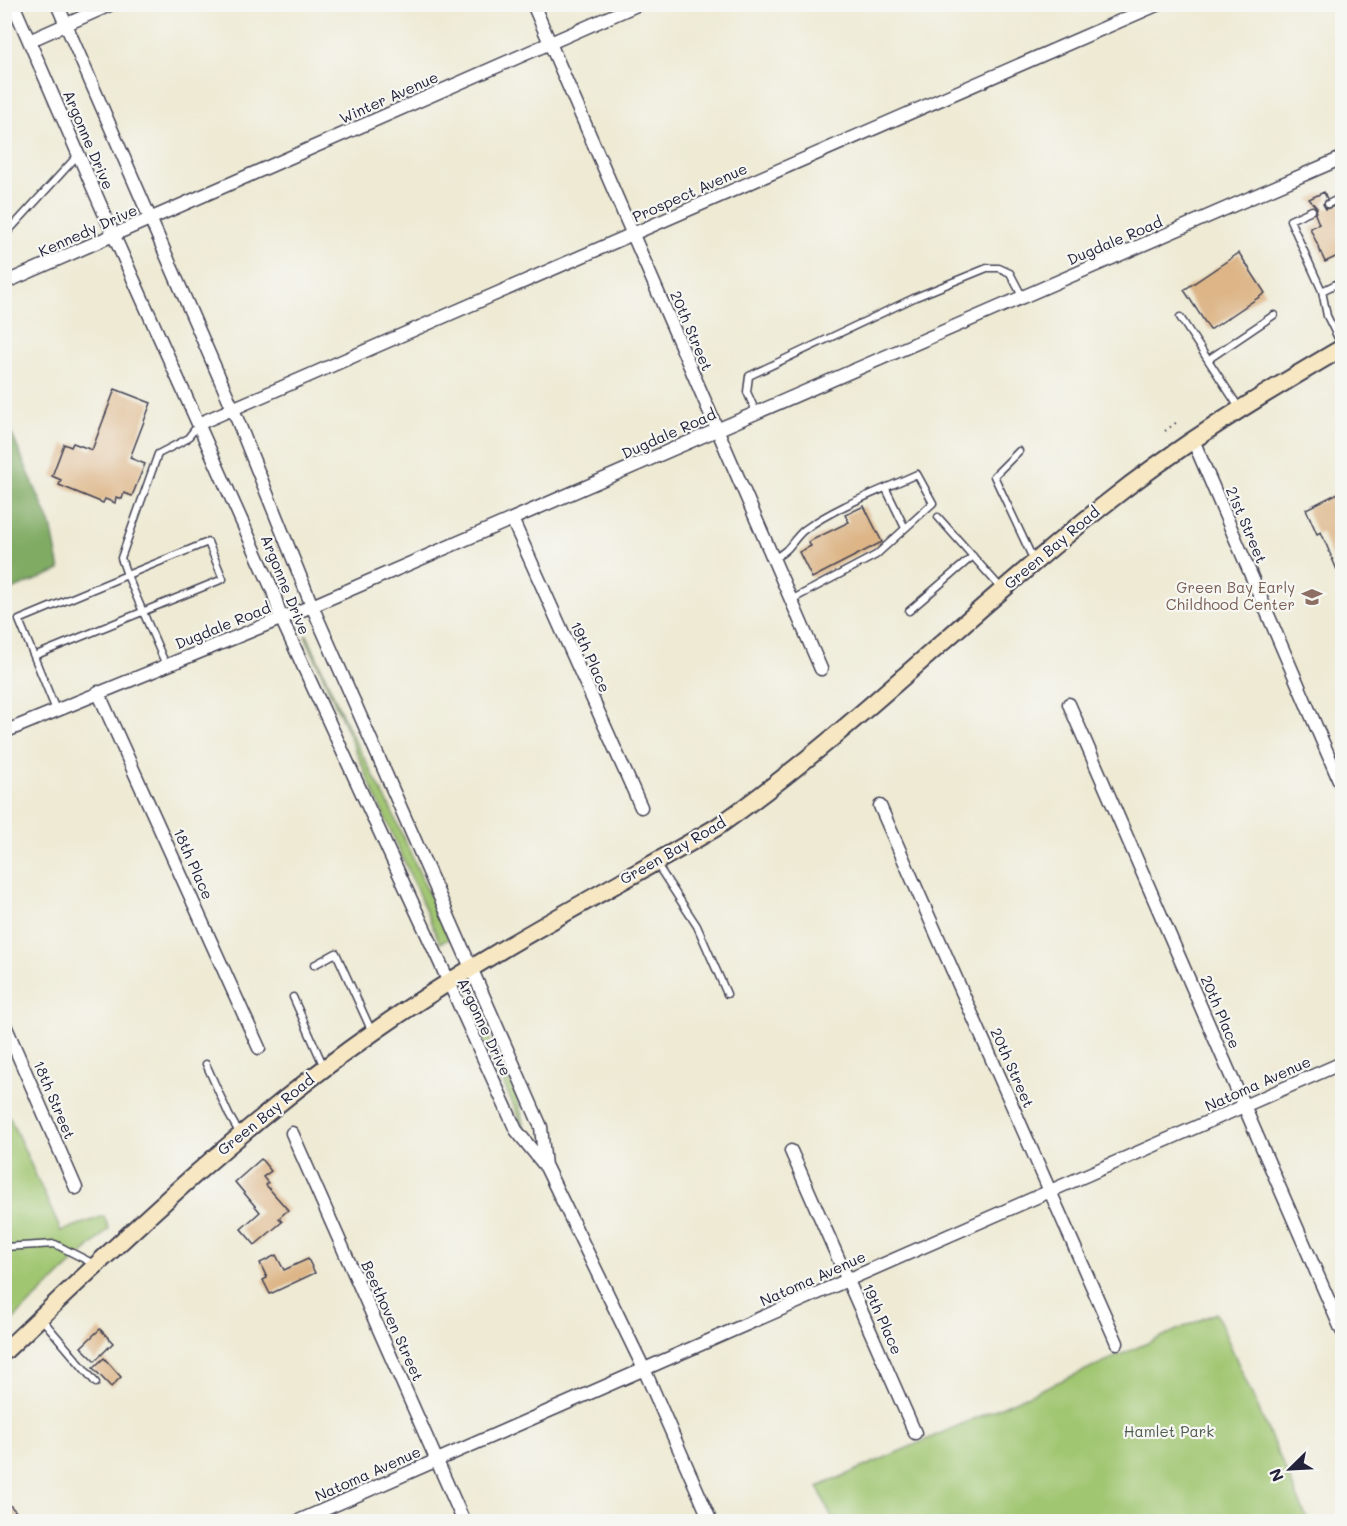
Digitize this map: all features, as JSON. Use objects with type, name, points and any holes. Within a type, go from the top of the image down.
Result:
[{"type":"main road","name":"Green Bay Road","points":[[4,1352],[95,1265],[241,1134],[324,1068],[372,1033],[471,968],[717,827],[798,768],[1104,504],[1240,409],[1342,348]]},
{"type":"street","name":"Argonne Drive","points":[[13,4],[273,591],[281,618],[447,983],[516,1130],[546,1167],[644,1369],[711,1521]]},
{"type":"street","name":"Argonne Drive","points":[[57,4],[232,409],[312,606],[541,1127],[546,1167]]},
{"type":"street","points":[[29,41],[66,25],[94,8],[112,4]]},
{"type":"street","name":"20th Street","points":[[533,4],[821,669]]},
{"type":"street","name":"Winter Avenue","points":[[151,220],[639,4]]},
{"type":"street","name":"Prospect Avenue","points":[[198,424],[1159,4]]},
{"type":"street","name":"Dugdale Road","points":[[4,732],[312,606],[1342,158]]},
{"type":"street","name":"Kennedy Drive","points":[[7,278],[151,220]]},
{"type":"street","name":"21st Street","points":[[1193,440],[1342,787]]},
{"type":"street","name":"19th Place","points":[[512,519],[641,807]]},
{"type":"street","name":"18th Place","points":[[98,693],[259,1048]]},
{"type":"street","name":"20th Place","points":[[1070,704],[1342,1331]]},
{"type":"street","name":"20th Street","points":[[880,806],[1117,1343]]},
{"type":"street","name":"18th Street","points":[[4,1023],[76,1188]]},
{"type":"street","name":"Natoma Avenue","points":[[296,1521],[1342,1063]]},
{"type":"street","name":"Beethoven Street","points":[[292,1133],[464,1521]]},
{"type":"street","name":"19th Place","points":[[792,1151],[915,1433]]},
{"type":"lane","points":[[4,236],[78,155]]},
{"type":"lane","points":[[1328,204],[1342,197]]},
{"type":"lane","points":[[1312,210],[1290,220],[1322,291],[1327,316],[1342,348]]},
{"type":"lane","points":[[756,412],[747,392],[749,376],[916,297],[987,268],[999,268],[1010,273],[1022,296]]},
{"type":"lane","points":[[1322,291],[1342,281]]},
{"type":"lane","points":[[1209,359],[1274,315]]},
{"type":"lane","points":[[1180,317],[1240,409]]},
{"type":"lane","points":[[166,665],[121,558],[158,454],[187,440],[198,424]]},
{"type":"lane","points":[[1019,451],[994,476],[1035,562]]},
{"type":"lane","points":[[773,558],[791,548],[802,532],[826,517],[917,474],[933,503],[876,555],[791,600]]},
{"type":"lane","points":[[886,489],[905,528]]},
{"type":"lane","points":[[938,517],[1003,590]]},
{"type":"lane","points":[[34,656],[223,579],[208,542],[19,620],[56,710]]},
{"type":"lane","points":[[909,611],[973,556]]},
{"type":"lane","points":[[656,862],[698,926],[727,994]]},
{"type":"lane","points":[[314,965],[336,954],[372,1033]]},
{"type":"lane","points":[[293,997],[324,1068]]},
{"type":"lane","points":[[206,1064],[229,1115],[241,1134]]},
{"type":"lane","points":[[4,1247],[55,1244],[95,1265]]},
{"type":"lane","points":[[40,1318],[96,1383]]},
{"type":"path","points":[[1165,431],[1176,422]]},
{"type":"green space","points":[[4,416],[51,525],[60,570],[5,593]]},
{"type":"green space","points":[[305,635],[307,635],[347,726],[389,805],[449,939],[440,943]]},
{"type":"green space","points":[[475,1008],[517,1097],[526,1133],[471,1012]]},
{"type":"green space","points":[[4,1105],[61,1231],[104,1216],[109,1229],[5,1327]]},
{"type":"green space","name":"Hamlet Park","points":[[1216,1313],[1308,1521],[833,1521],[818,1487]]},
{"type":"building","points":[[1324,192],[1327,199],[1323,204],[1326,209],[1342,203],[1342,254],[1325,262],[1310,228],[1319,224],[1315,214],[1317,208],[1309,199]]},
{"type":"building","points":[[1239,253],[1265,293],[1210,330],[1184,290]]},
{"type":"building","points":[[115,389],[151,403],[130,458],[145,464],[132,496],[124,493],[122,499],[116,497],[115,503],[105,499],[103,503],[59,485],[61,480],[52,476],[64,444],[71,447],[73,443],[92,450]]},
{"type":"building","points":[[1340,492],[1342,499],[1342,582],[1321,532],[1317,534],[1306,509]]},
{"type":"building","points":[[864,506],[882,542],[812,578],[799,552],[811,546],[808,542],[849,522],[845,515]]},
{"type":"building","points":[[261,1159],[271,1171],[263,1177],[268,1183],[266,1185],[288,1210],[279,1218],[282,1222],[255,1245],[241,1229],[260,1212],[235,1182]]},
{"type":"building","points":[[276,1255],[284,1270],[308,1259],[315,1273],[270,1294],[263,1280],[267,1278],[260,1263]]},
{"type":"building","points":[[100,1329],[113,1343],[95,1361],[81,1347]]},
{"type":"building","points":[[104,1358],[121,1377],[111,1387],[93,1368]]},
{"type":"building","points":[[4,1499],[20,1516],[14,1521],[4,1521]]},
{"type":"place","name":"Green Bay Early Childhood Center","points":[[1312,597]]}]
